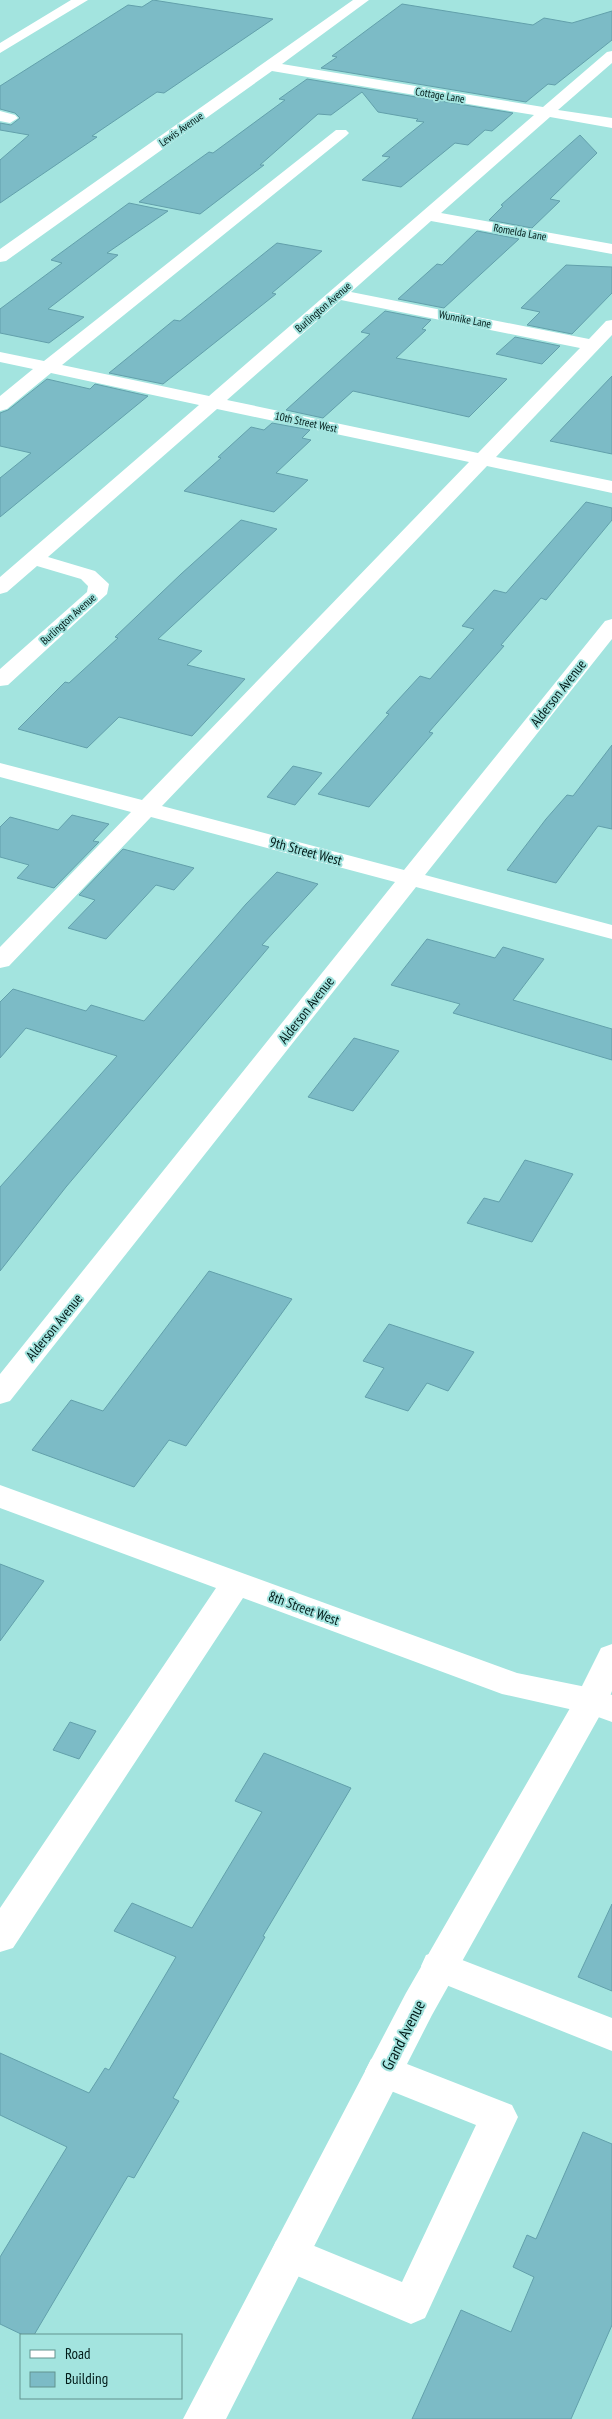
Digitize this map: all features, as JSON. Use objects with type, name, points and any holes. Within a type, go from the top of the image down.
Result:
[{"type":"street","points":[[0,49],[81,0]]},
{"type":"street","name":"Lewis Avenue","points":[[0,257],[362,0]]},
{"type":"street","name":"Burlington Avenue","points":[[0,588],[612,55]]},
{"type":"street","name":"Cottage Lane","points":[[269,66],[612,123]]},
{"type":"street","points":[[0,405],[340,134]]},
{"type":"street","name":"Romelda Lane","points":[[427,215],[612,249]]},
{"type":"street","name":"Wunnike Lane","points":[[337,294],[594,345]]},
{"type":"street","points":[[0,961],[612,325]]},
{"type":"street","name":"10th Street West","points":[[0,357],[612,487]]},
{"type":"street","name":"Burlington Avenue","points":[[0,680],[97,594],[100,584],[88,575],[34,559]]},
{"type":"street","name":"Alderson Avenue","points":[[0,1394],[612,625]]},
{"type":"street","name":"9th Street West","points":[[0,770],[612,932]]},
{"type":"street","name":"8th Street West","points":[[0,1496],[514,1685],[601,1705]]},
{"type":"street","points":[[0,1938],[236,1583]]},
{"type":"street","name":"Grand Avenue","points":[[204,2419],[440,1966],[601,1705],[612,1657]]},
{"type":"street","points":[[440,1966],[612,2035]]},
{"type":"street","points":[[290,2254],[411,2305],[499,2117],[384,2071]]},
{"type":"building","points":[[153,0],[273,19],[164,93],[157,92],[92,136],[97,137],[0,203],[0,160],[29,135],[0,130],[0,123],[11,125],[20,118],[15,113],[0,109],[0,86],[128,5],[142,7]]},
{"type":"building","points":[[402,4],[533,25],[544,18],[572,23],[612,11],[612,40],[555,85],[548,84],[526,102],[321,68],[337,57],[332,56]]},
{"type":"building","points":[[307,79],[513,113],[492,131],[485,130],[468,145],[455,143],[401,187],[362,180],[390,157],[382,156],[424,122],[416,121],[418,119],[378,112],[362,92],[331,115],[318,114],[260,165],[264,165],[200,214],[139,202],[209,152],[213,153],[285,100],[279,99]]},
{"type":"building","points":[[580,135],[597,153],[550,199],[560,201],[532,228],[489,220],[503,206],[501,205]]},
{"type":"building","points":[[129,203],[168,211],[107,253],[118,255],[48,309],[84,317],[49,343],[0,333],[0,309],[62,263],[51,260]]},
{"type":"building","points":[[477,231],[519,239],[444,308],[398,299],[437,264],[442,265]]},
{"type":"building","points":[[277,243],[322,251],[272,293],[276,294],[163,384],[109,373],[174,320],[180,321]]},
{"type":"building","points":[[566,265],[612,267],[612,293],[572,334],[527,325],[540,312],[521,308]]},
{"type":"building","points":[[385,311],[431,320],[422,329],[426,330],[396,358],[507,379],[469,417],[353,391],[323,418],[286,410],[370,334],[361,332]]},
{"type":"building","points":[[515,337],[560,346],[542,364],[496,354]]},
{"type":"building","points":[[612,376],[612,454],[550,441]]},
{"type":"building","points":[[47,379],[90,389],[95,384],[148,396],[0,517],[0,478],[31,453],[0,446],[0,413],[8,410]]},
{"type":"building","points":[[272,423],[310,430],[302,438],[311,440],[276,473],[308,480],[274,512],[184,491],[221,458],[218,457],[251,427],[264,430]]},
{"type":"building","points":[[586,502],[612,508],[612,520],[546,600],[541,598],[501,645],[504,646],[429,732],[433,733],[369,807],[318,794],[389,714],[386,713],[420,676],[430,679],[474,629],[462,626],[494,590],[506,593]]},
{"type":"building","points":[[241,520],[277,529],[158,639],[202,651],[187,665],[245,679],[192,736],[119,717],[87,748],[18,729],[65,682],[69,683],[118,638],[115,637]]},
{"type":"building","points":[[612,745],[612,829],[598,826],[556,883],[507,870],[567,795],[573,796]]},
{"type":"building","points":[[293,766],[322,773],[295,805],[267,797]]},
{"type":"building","points":[[72,815],[109,824],[93,841],[99,842],[54,888],[17,878],[29,865],[0,857],[0,827],[10,817],[58,830]]},
{"type":"building","points":[[123,849],[194,868],[174,890],[156,885],[106,939],[68,928],[95,900],[79,895]]},
{"type":"building","points":[[277,872],[318,884],[262,945],[269,947],[66,1187],[0,1271],[0,1187],[117,1056],[26,1028],[0,1058],[0,1002],[13,989],[86,1011],[91,1005],[144,1021],[246,904]]},
{"type":"building","points":[[427,939],[495,958],[503,947],[544,959],[513,1000],[612,1029],[612,1060],[453,1013],[460,1004],[391,985]]},
{"type":"building","points":[[354,1038],[399,1051],[353,1111],[308,1097]]},
{"type":"building","points":[[525,1160],[573,1174],[532,1242],[467,1223],[484,1198],[499,1202]]},
{"type":"building","points":[[209,1271],[292,1299],[186,1446],[169,1440],[134,1487],[32,1450],[71,1400],[103,1411]]},
{"type":"building","points":[[389,1324],[474,1352],[448,1391],[427,1383],[408,1411],[365,1397],[384,1368],[363,1361]]},
{"type":"building","points":[[0,1564],[44,1581],[0,1641]]},
{"type":"building","points":[[70,1722],[96,1731],[79,1759],[53,1750]]},
{"type":"building","points":[[264,1753],[351,1788],[263,1936],[265,1937],[173,2098],[179,2101],[134,2178],[128,2176],[35,2334],[21,2334],[0,2324],[0,2257],[67,2147],[0,2115],[0,2053],[89,2093],[105,2068],[109,2070],[176,1957],[114,1931],[132,1903],[192,1928],[262,1812],[235,1801]]},
{"type":"building","points":[[612,1904],[612,1991],[578,1977]]},
{"type":"building","points":[[583,2132],[612,2144],[612,2325],[571,2419],[412,2419],[461,2310],[511,2332],[534,2277],[513,2267],[527,2235],[536,2239]]}]
